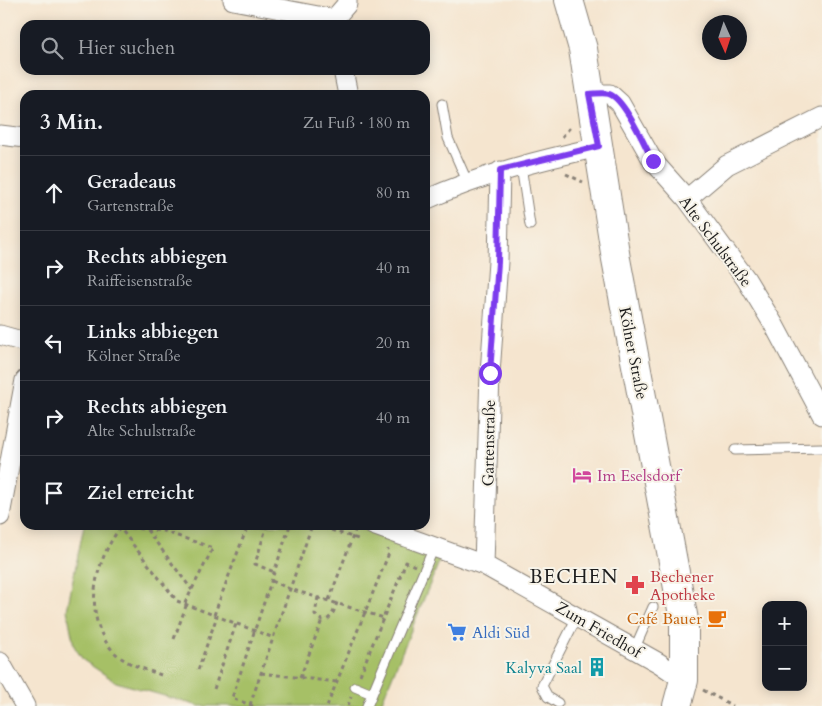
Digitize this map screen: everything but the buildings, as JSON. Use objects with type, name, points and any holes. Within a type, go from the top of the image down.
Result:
[{"type":"main road","name":"Kölner Straße","points":[[569,0],[583,49],[618,269],[684,620],[680,693]]},
{"type":"street","points":[[233,0],[325,20]]},
{"type":"street","points":[[335,20],[347,4],[347,0]]},
{"type":"street","points":[[344,75],[347,90]]},
{"type":"street","name":"Alte Schulstraße","points":[[589,94],[610,94],[620,103],[653,161],[686,200],[746,279],[779,333],[822,415]]},
{"type":"street","points":[[686,200],[727,165],[822,118]]},
{"type":"street","points":[[0,135],[20,137]]},
{"type":"street","points":[[430,198],[467,181],[500,170],[599,146]]},
{"type":"street","name":"Gartenstraße","points":[[484,566],[490,373],[498,262],[500,170]]},
{"type":"street","points":[[0,334],[20,340]]},
{"type":"street","points":[[0,516],[20,407]]},
{"type":"street","name":"Zum Friedhof","points":[[372,534],[434,547],[484,566],[659,663],[680,693]]},
{"type":"street","points":[[0,662],[25,706]]},
{"type":"lane","points":[[442,104],[448,138],[467,181]]},
{"type":"lane","points":[[521,166],[530,225]]},
{"type":"lane","points":[[735,450],[822,448]]},
{"type":"lane","points":[[367,706],[434,547]]},
{"type":"lane","points":[[634,650],[653,607]]},
{"type":"lane","points":[[558,703],[548,697],[542,686],[577,616]]},
{"type":"lane","points":[[355,687],[372,694]]},
{"type":"path","points":[[559,173],[577,178],[590,191],[606,187]]},
{"type":"path","points":[[118,530],[108,544],[97,573],[95,593],[100,630],[108,644],[122,658],[161,675]]},
{"type":"path","points":[[124,530],[170,595],[185,605],[274,638]]},
{"type":"path","points":[[147,530],[192,590]]},
{"type":"path","points":[[147,530],[163,531],[213,548],[185,605],[174,640]]},
{"type":"path","points":[[198,670],[246,530]]},
{"type":"path","points":[[266,530],[255,564],[274,572]]},
{"type":"path","points":[[288,530],[232,698],[251,705],[310,530]]},
{"type":"path","points":[[333,530],[353,536],[372,534]]},
{"type":"path","points":[[329,600],[353,536]]},
{"type":"path","points":[[327,706],[389,553],[388,549],[380,546]]},
{"type":"path","points":[[355,687],[406,562],[425,569]]},
{"type":"path","points":[[272,581],[290,590],[337,602],[384,618]]},
{"type":"path","points":[[318,597],[315,614],[322,620],[327,620],[334,615],[337,602]]},
{"type":"path","points":[[300,678],[322,620]]},
{"type":"path","points":[[214,689],[236,624]]},
{"type":"path","points":[[261,673],[336,682]]},
{"type":"path","points":[[680,693],[733,706]]},
{"type":"green space","points":[[83,530],[367,530],[441,557],[380,706],[199,706],[116,682],[83,660],[74,646],[67,610]]},
{"type":"place","name":"Im Eselsdorf","points":[[582,475]]},
{"type":"place","name":"Bechener Apotheke","points":[[635,585]]},
{"type":"place","name":"Café Bauer","points":[[717,618]]},
{"type":"place","name":"Aldi Süd","points":[[457,632]]},
{"type":"place","name":"Kalyva Saal","points":[[597,667]]},
{"type":"district","name":"BECHEN","points":[[574,576]]},
{"type":"route","points":[[490,373],[498,262],[500,170],[599,146],[589,94],[599,93],[610,94],[620,103],[653,161]]}]
